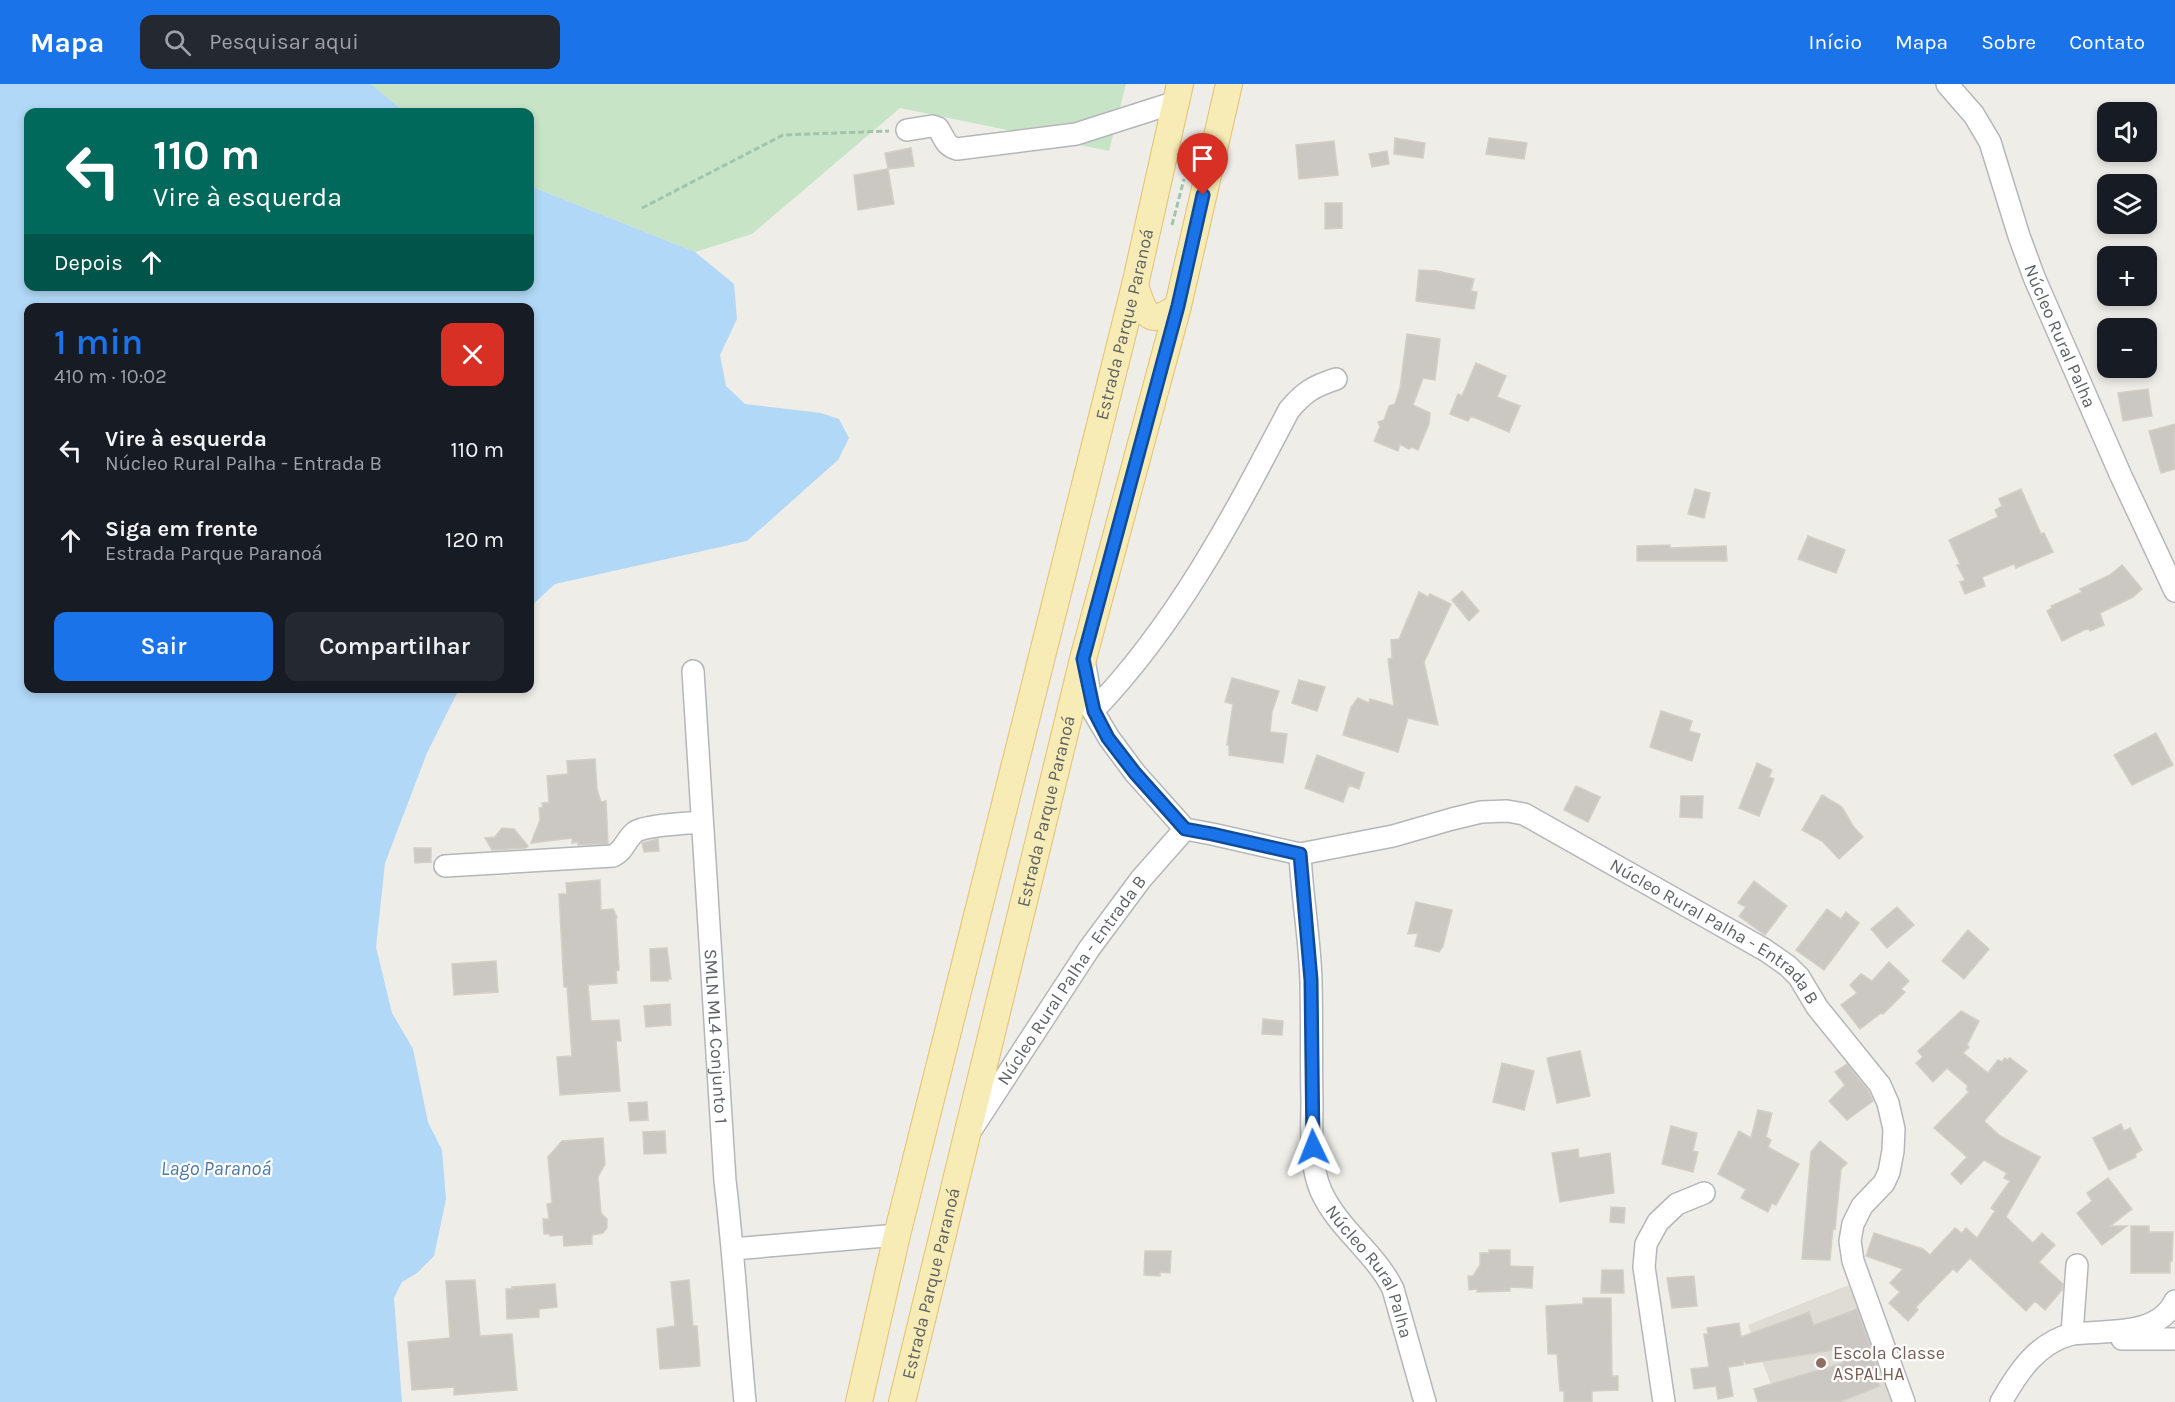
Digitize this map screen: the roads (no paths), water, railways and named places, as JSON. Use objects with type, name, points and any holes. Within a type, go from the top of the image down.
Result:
[{"type":"main road","name":"Estrada Parque Paranoá","points":[[902,1402],[1083,659],[1178,306],[1229,84]]},
{"type":"main road","name":"Estrada Parque Paranoá","points":[[859,1402],[897,1235],[1135,285],[1178,93]]},
{"type":"main road","points":[[1135,285],[1144,311],[1151,317],[1160,317],[1178,306]]},
{"type":"street","name":"Núcleo Rural Palha","points":[[1947,84],[1974,114],[1990,142],[2034,277],[2121,476],[2175,591]]},
{"type":"street","points":[[907,130],[932,126],[938,128],[946,143],[957,149],[1076,134],[1178,93]]},
{"type":"street","points":[[1094,711],[1123,680],[1163,629],[1223,533],[1289,410],[1302,395],[1316,386],[1336,379]]},
{"type":"street","points":[[1083,659],[1094,711],[1108,738],[1185,829]]},
{"type":"street","name":"SMLN ML4 Conjunto 1","points":[[693,671],[725,1181],[733,1249],[745,1402]]},
{"type":"street","name":"Núcleo Rural Palha - Entrada B","points":[[967,1136],[1089,949],[1141,879],[1185,829],[1300,854],[1393,836],[1481,812],[1507,811],[1524,814],[1765,950],[1788,966],[1799,977],[1823,1015],[1880,1086],[1888,1103],[1894,1129],[1893,1152],[1884,1183],[1862,1206],[1853,1224],[1850,1240],[1853,1261],[1904,1402]]},
{"type":"street","points":[[445,866],[613,856],[621,851],[629,839],[641,829],[702,822]]},
{"type":"street","name":"Núcleo Rural Palha","points":[[1300,854],[1311,980],[1314,1165],[1321,1191],[1342,1226],[1374,1259],[1393,1289],[1425,1402]]},
{"type":"street","points":[[1664,1402],[1644,1267],[1646,1244],[1659,1222],[1677,1204],[1704,1193]]},
{"type":"street","points":[[733,1249],[897,1235]]},
{"type":"street","points":[[2077,1265],[2080,1333]]},
{"type":"street","points":[[2001,1402],[2015,1378],[2033,1355],[2048,1343],[2080,1333],[2133,1328],[2154,1323],[2164,1316],[2175,1301]]},
{"type":"street","points":[[2080,1333],[2124,1340],[2175,1339]]},
{"type":"water","name":"Lago Paranoá","points":[[0,84],[371,84],[400,108],[24,108],[24,291],[534,291],[534,188],[695,252],[734,284],[737,319],[720,355],[726,386],[745,404],[821,413],[839,419],[849,438],[838,460],[747,541],[555,584],[534,603],[534,303],[24,303],[24,693],[457,693],[427,753],[385,863],[376,947],[392,1013],[413,1049],[428,1122],[442,1150],[446,1199],[434,1256],[417,1273],[402,1282],[394,1298],[402,1402],[0,1402]]},
{"type":"place","name":"Escola Classe ASPALHA","points":[[1821,1363]]}]
